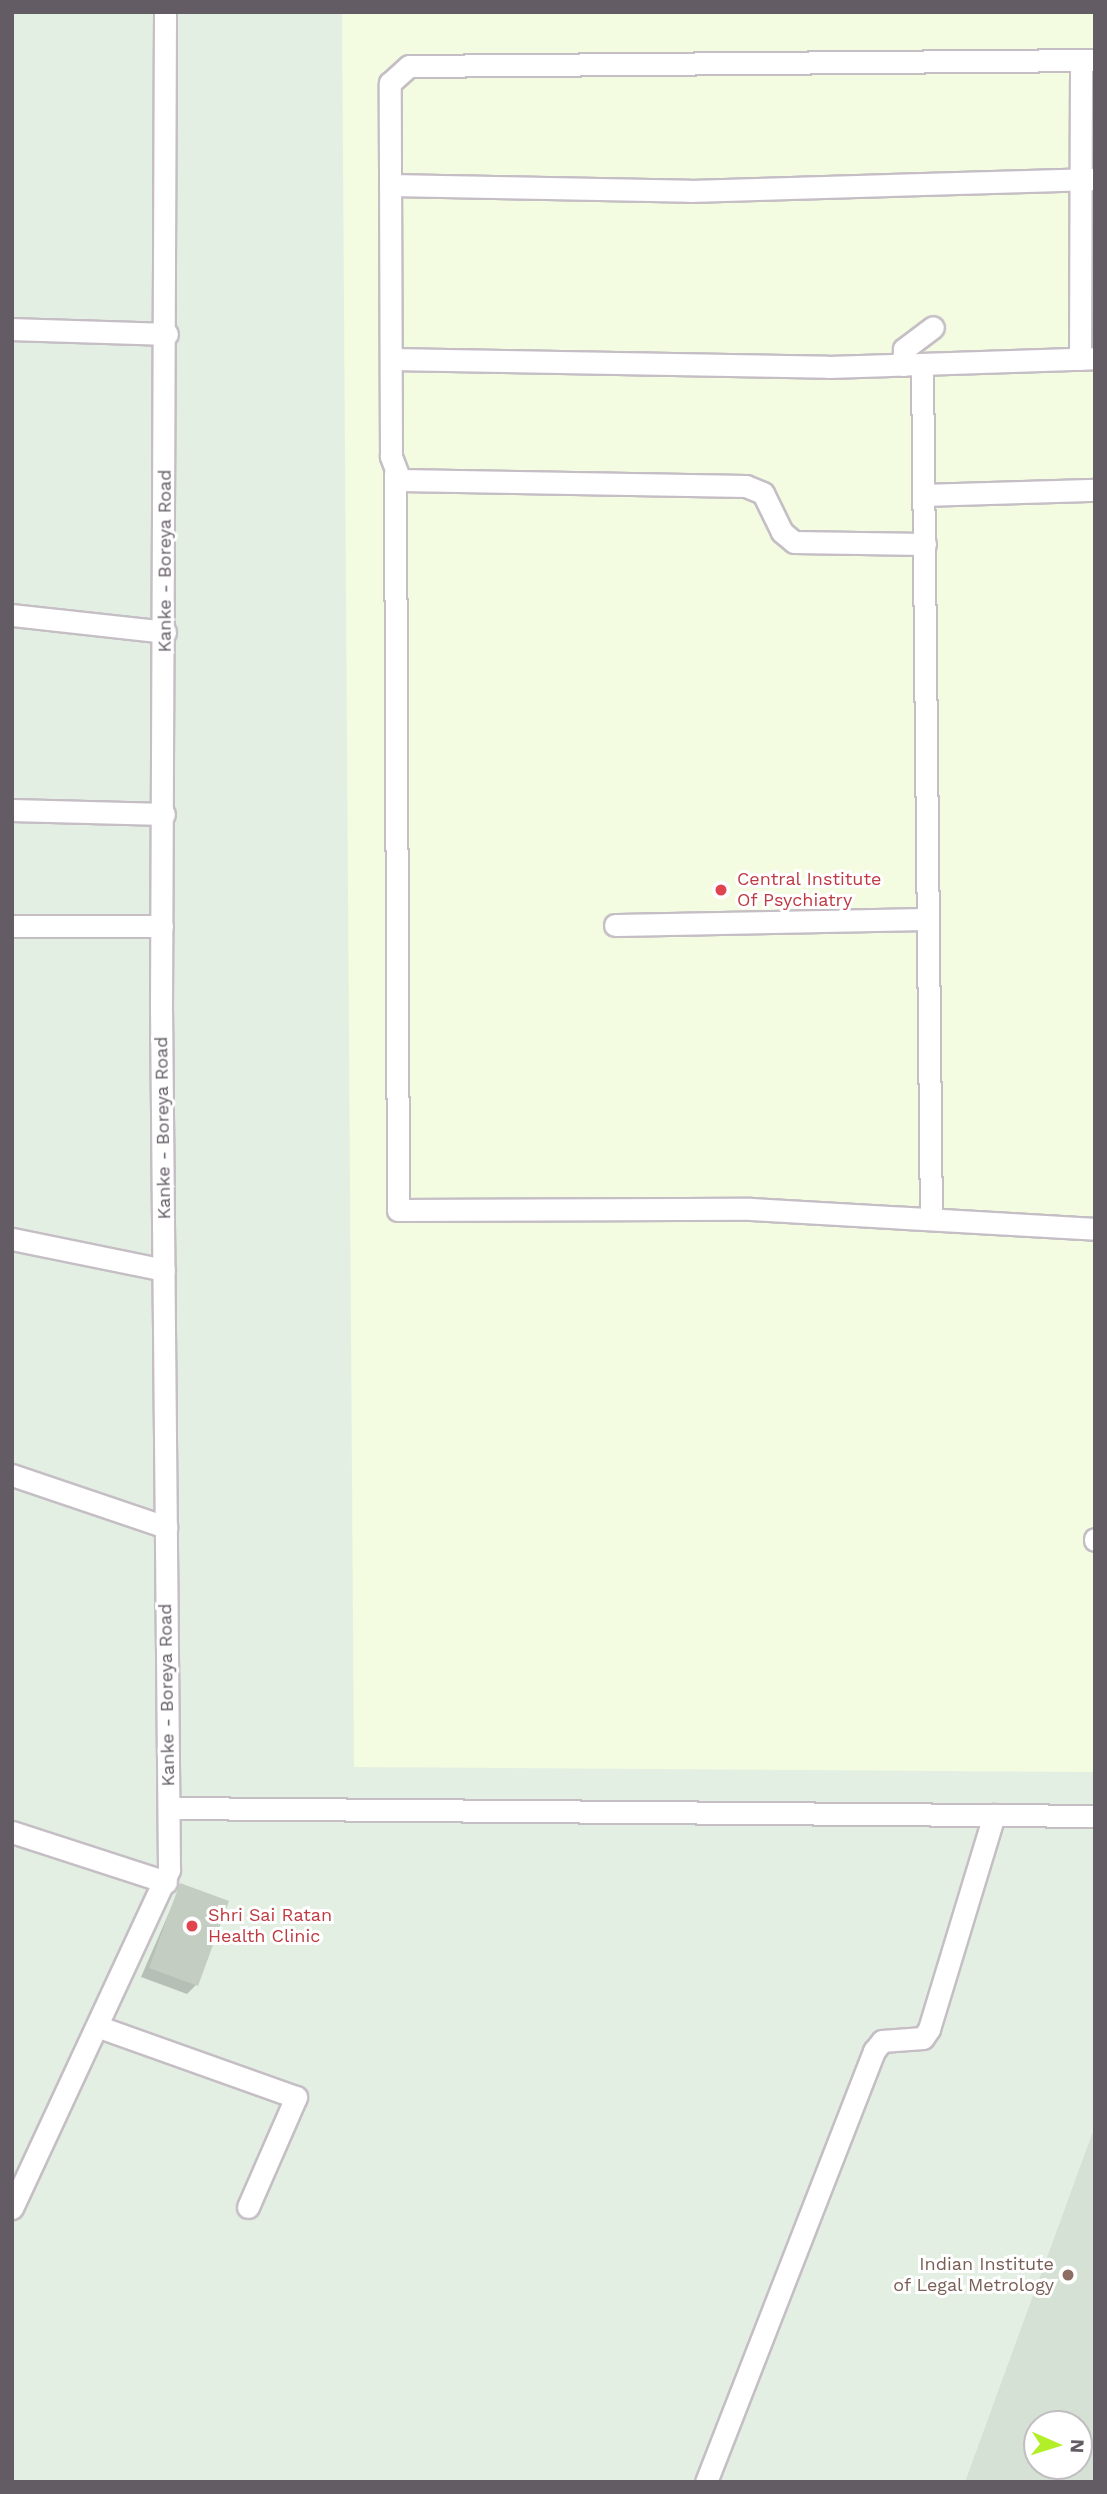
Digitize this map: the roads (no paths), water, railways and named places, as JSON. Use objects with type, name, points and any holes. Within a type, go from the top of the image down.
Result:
[{"type":"street","name":"Kanke - Boreya Road","points":[[12,2208],[166,1882],[169,1808],[162,926],[167,334],[165,12]]},
{"type":"street","points":[[391,359],[913,365],[1087,358],[1088,60],[409,66],[390,83],[391,359],[395,473],[398,1210],[751,1209],[1095,1229]]},
{"type":"street","points":[[390,185],[690,191],[1087,179]]},
{"type":"street","points":[[931,1219],[924,495],[913,365],[904,349],[933,327]]},
{"type":"street","points":[[12,329],[167,334]]},
{"type":"street","points":[[395,473],[410,483],[746,486],[763,493],[794,542],[925,544]]},
{"type":"street","points":[[924,495],[1095,491]]},
{"type":"street","points":[[12,615],[165,632]]},
{"type":"street","points":[[12,810],[164,814]]},
{"type":"street","points":[[615,925],[928,919]]},
{"type":"street","points":[[12,926],[162,926]]},
{"type":"street","points":[[12,1239],[164,1270]]},
{"type":"street","points":[[12,1475],[166,1527]]},
{"type":"street","points":[[169,1808],[1095,1816]]},
{"type":"street","points":[[706,2482],[874,2051],[882,2041],[923,2038],[929,2029],[994,1815]]},
{"type":"street","points":[[12,1832],[166,1882]]},
{"type":"street","points":[[99,2027],[296,2097],[248,2207]]},
{"type":"place","name":"Central Institute Of Psychiatry","points":[[721,890]]},
{"type":"place","name":"Shri Sai Ratan Health Clinic","points":[[192,1926]]},
{"type":"place","name":"Indian Institute of Legal Metrology","points":[[1068,2275]]}]
